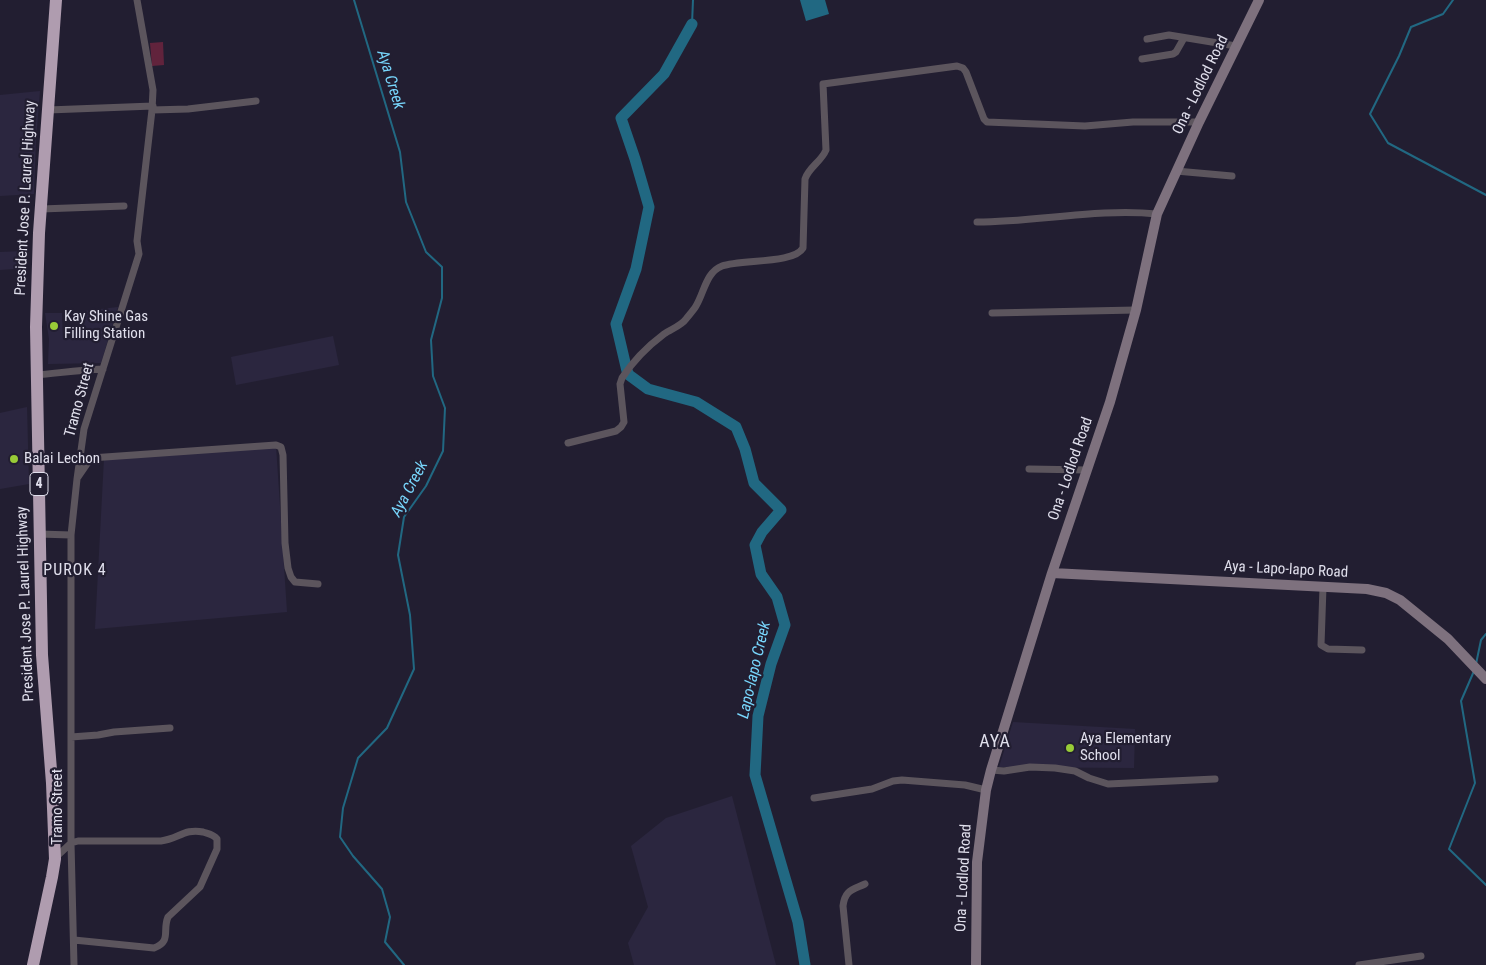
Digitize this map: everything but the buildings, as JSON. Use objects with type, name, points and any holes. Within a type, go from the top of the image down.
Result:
[{"type":"highway","name":"President Jose P. Laurel Highway","points":[[33,965],[55,859],[52,783],[42,655],[36,375],[37,276],[56,0]]},
{"type":"main road","name":"Ona - Lodlod Road","points":[[976,965],[977,862],[986,790],[991,770],[1052,573],[1110,402],[1136,310],[1158,214],[1199,122],[1259,0]]},
{"type":"main road","name":"Aya - Lapo-lapo Road","points":[[1052,573],[1367,589],[1386,593],[1400,600],[1448,638],[1486,679]]},
{"type":"street","name":"Tramo Street","points":[[74,965],[71,843],[71,535],[84,429],[139,254],[137,241],[153,90],[137,0]]},
{"type":"street","points":[[1147,39],[1161,35],[1236,46]]},
{"type":"street","points":[[1142,59],[1173,54],[1184,38]]},
{"type":"street","points":[[568,443],[616,431],[621,427],[624,422],[620,384],[622,378],[650,345],[684,322],[696,306],[712,272],[722,266],[796,255],[801,252],[803,248],[805,179],[809,170],[823,156],[826,150],[823,84],[958,66],[966,72],[984,119],[987,122],[1085,126],[1133,122],[1199,122]]},
{"type":"street","points":[[48,110],[188,108],[256,101]]},
{"type":"street","points":[[1176,171],[1232,176]]},
{"type":"street","points":[[41,209],[124,206]]},
{"type":"street","points":[[977,222],[1011,222],[1131,212],[1158,214]]},
{"type":"street","points":[[992,313],[1136,310]]},
{"type":"street","points":[[36,375],[74,370],[103,369]]},
{"type":"street","points":[[77,479],[92,458],[276,445],[281,447],[283,455],[285,543],[288,568],[295,582],[318,584]]},
{"type":"street","points":[[1029,469],[1087,470]]},
{"type":"street","points":[[39,534],[71,535]]},
{"type":"street","points":[[1323,587],[1320,644],[1328,649],[1362,650]]},
{"type":"street","points":[[71,737],[170,728]]},
{"type":"street","points":[[991,770],[1004,771],[1030,767],[1055,768],[1075,771],[1102,783],[1117,785],[1215,779]]},
{"type":"street","points":[[814,798],[872,788],[902,780],[965,785],[986,790]]},
{"type":"street","points":[[55,859],[71,843],[78,841],[161,841],[170,840],[195,830],[214,835],[217,839],[217,849],[200,887],[168,917],[165,940],[161,945],[154,948],[74,940]]},
{"type":"street","points":[[850,965],[842,906],[844,896],[847,893],[865,884]]},
{"type":"street","points":[[1360,965],[1421,956]]},
{"type":"shaded area","points":[[163,42],[164,65],[152,66],[150,43]]},
{"type":"shaded area","points":[[40,91],[34,194],[0,196],[0,95]]},
{"type":"shaded area","points":[[26,251],[26,268],[0,270],[0,252]]},
{"type":"shaded area","points":[[118,307],[101,363],[48,364],[49,339],[45,313],[62,313],[63,339],[80,339],[83,311]]},
{"type":"shaded area","points":[[333,336],[339,365],[236,385],[231,357]]},
{"type":"shaded area","name":"Balai Lechon","points":[[27,407],[29,484],[0,489],[0,413]]},
{"type":"shaded area","points":[[276,446],[287,612],[95,629],[104,459]]},
{"type":"shaded area","name":"Aya Elementary School","points":[[1013,722],[1135,729],[1134,768],[999,767]]},
{"type":"shaded area","points":[[732,796],[776,965],[634,965],[628,943],[648,907],[631,846],[666,818]]},
{"type":"water","points":[[800,0],[825,0],[829,14],[806,21]]},
{"type":"waterway","name":"Aya Creek","points":[[354,0],[400,152],[406,202],[426,252],[442,267],[442,298],[431,340],[433,376],[445,408],[443,451],[426,486],[404,517],[398,555],[410,615],[414,669],[387,728],[358,758],[343,808],[340,837],[353,856],[382,889],[390,917],[385,942],[404,965]]},
{"type":"waterway","name":"Lapo-lapo Creek","points":[[692,24],[693,0]]},
{"type":"waterway","points":[[1453,0],[1443,14],[1411,27],[1399,56],[1370,114],[1388,143],[1486,195]]},
{"type":"waterway","name":"Lapo-lapo Creek","points":[[692,24],[664,74],[621,118],[649,207],[636,269],[616,324],[629,375],[648,389],[696,402],[736,427],[745,449],[754,483],[781,510],[762,532],[755,545],[761,574],[777,597],[785,625],[771,664],[758,716],[755,775],[798,922],[805,965]]},
{"type":"waterway","points":[[1476,664],[1481,640],[1486,634]]},
{"type":"waterway","points":[[1474,671],[1461,701],[1475,783],[1449,849],[1486,885]]},
{"type":"place","name":"Kay Shine Gas Filling Station","points":[[54,326]]},
{"type":"place","name":"Balai Lechon","points":[[14,459]]},
{"type":"place","name":"Aya Elementary School","points":[[1070,748]]},
{"type":"district","name":"PUROK 4","points":[[75,571]]},
{"type":"district","name":"AYA","points":[[995,742]]}]
